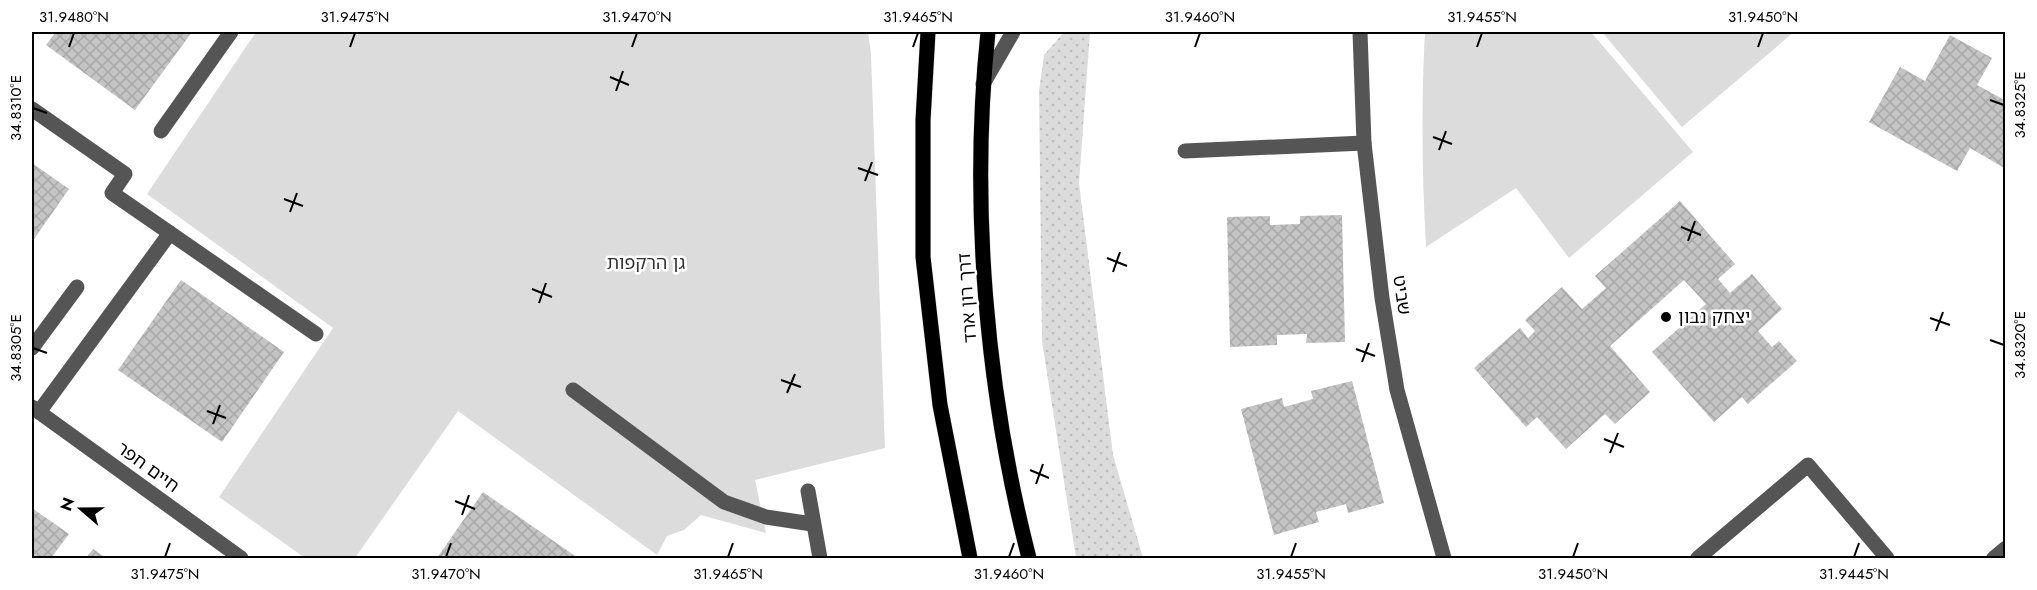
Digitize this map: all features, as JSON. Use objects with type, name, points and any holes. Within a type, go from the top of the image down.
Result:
[{"type":"main road","name":"דרך רון ארד","points":[[988,32],[982,86],[982,232],[990,346],[1005,449],[1029,558]]},
{"type":"main road","name":"דרך רון ארד","points":[[928,33],[923,120],[923,257],[940,405],[970,558]]},
{"type":"street","points":[[161,131],[231,32]]},
{"type":"street","points":[[982,86],[1013,32]]},
{"type":"street","name":"שביט","points":[[1360,32],[1364,143],[1397,390],[1444,558]]},
{"type":"street","points":[[32,109],[125,174],[112,193],[316,334]]},
{"type":"street","points":[[1185,151],[1364,143]]},
{"type":"street","points":[[35,410],[170,233]]},
{"type":"street","points":[[32,348],[77,287]]},
{"type":"street","points":[[573,390],[724,502],[766,517],[812,524]]},
{"type":"street","name":"חיים חפר","points":[[35,410],[241,558]]},
{"type":"street","points":[[1698,558],[1808,465],[1887,558]]},
{"type":"street","points":[[808,491],[812,524],[820,558]]},
{"type":"street","points":[[1994,558],[2006,548]]},
{"type":"green space","name":"גן הרקפות","points":[[256,32],[868,32],[871,54],[885,448],[755,480],[766,533],[701,515],[684,530],[667,536],[657,555],[458,411],[355,558],[305,558],[219,497],[333,328],[147,194]]},
{"type":"green space","points":[[1064,32],[1090,32],[1079,183],[1113,455],[1143,558],[1076,558],[1042,341],[1039,91],[1044,55]]},
{"type":"green space","points":[[1425,32],[1591,32],[1693,152],[1569,258],[1516,188],[1426,247],[1422,140]]},
{"type":"green space","points":[[1602,32],[1794,32],[1682,127]]},
{"type":"building","points":[[56,32],[192,32],[135,110],[46,45]]},
{"type":"building","points":[[1950,35],[1992,58],[1977,85],[2006,101],[2006,169],[1970,148],[1957,171],[1869,122],[1900,67],[1925,81]]},
{"type":"building","points":[[32,163],[69,189],[32,242]]},
{"type":"building","points":[[1680,201],[1735,264],[1718,279],[1730,293],[1752,274],[1782,309],[1758,331],[1772,347],[1779,341],[1797,361],[1748,404],[1742,397],[1714,422],[1652,352],[1706,304],[1684,280],[1610,346],[1650,392],[1615,424],[1605,414],[1566,449],[1537,417],[1526,427],[1474,368],[1520,328],[1528,338],[1535,331],[1525,320],[1562,287],[1582,309],[1606,288],[1595,276]]},
{"type":"building","points":[[1342,215],[1345,342],[1306,343],[1307,334],[1277,335],[1277,345],[1230,347],[1227,217],[1270,216],[1270,225],[1300,224],[1300,216]]},
{"type":"building","points":[[181,280],[284,352],[222,442],[118,370]]},
{"type":"building","points":[[1352,381],[1384,503],[1348,513],[1346,504],[1316,512],[1319,522],[1274,535],[1241,409],[1282,398],[1284,407],[1313,399],[1311,391]]},
{"type":"building","points":[[483,492],[578,558],[437,558]]},
{"type":"building","points":[[32,508],[69,534],[51,558],[32,558]]},
{"type":"building","points":[[93,549],[106,558],[86,558]]},
{"type":"place","name":"יצחק נבון","points":[[1666,317]]}]
